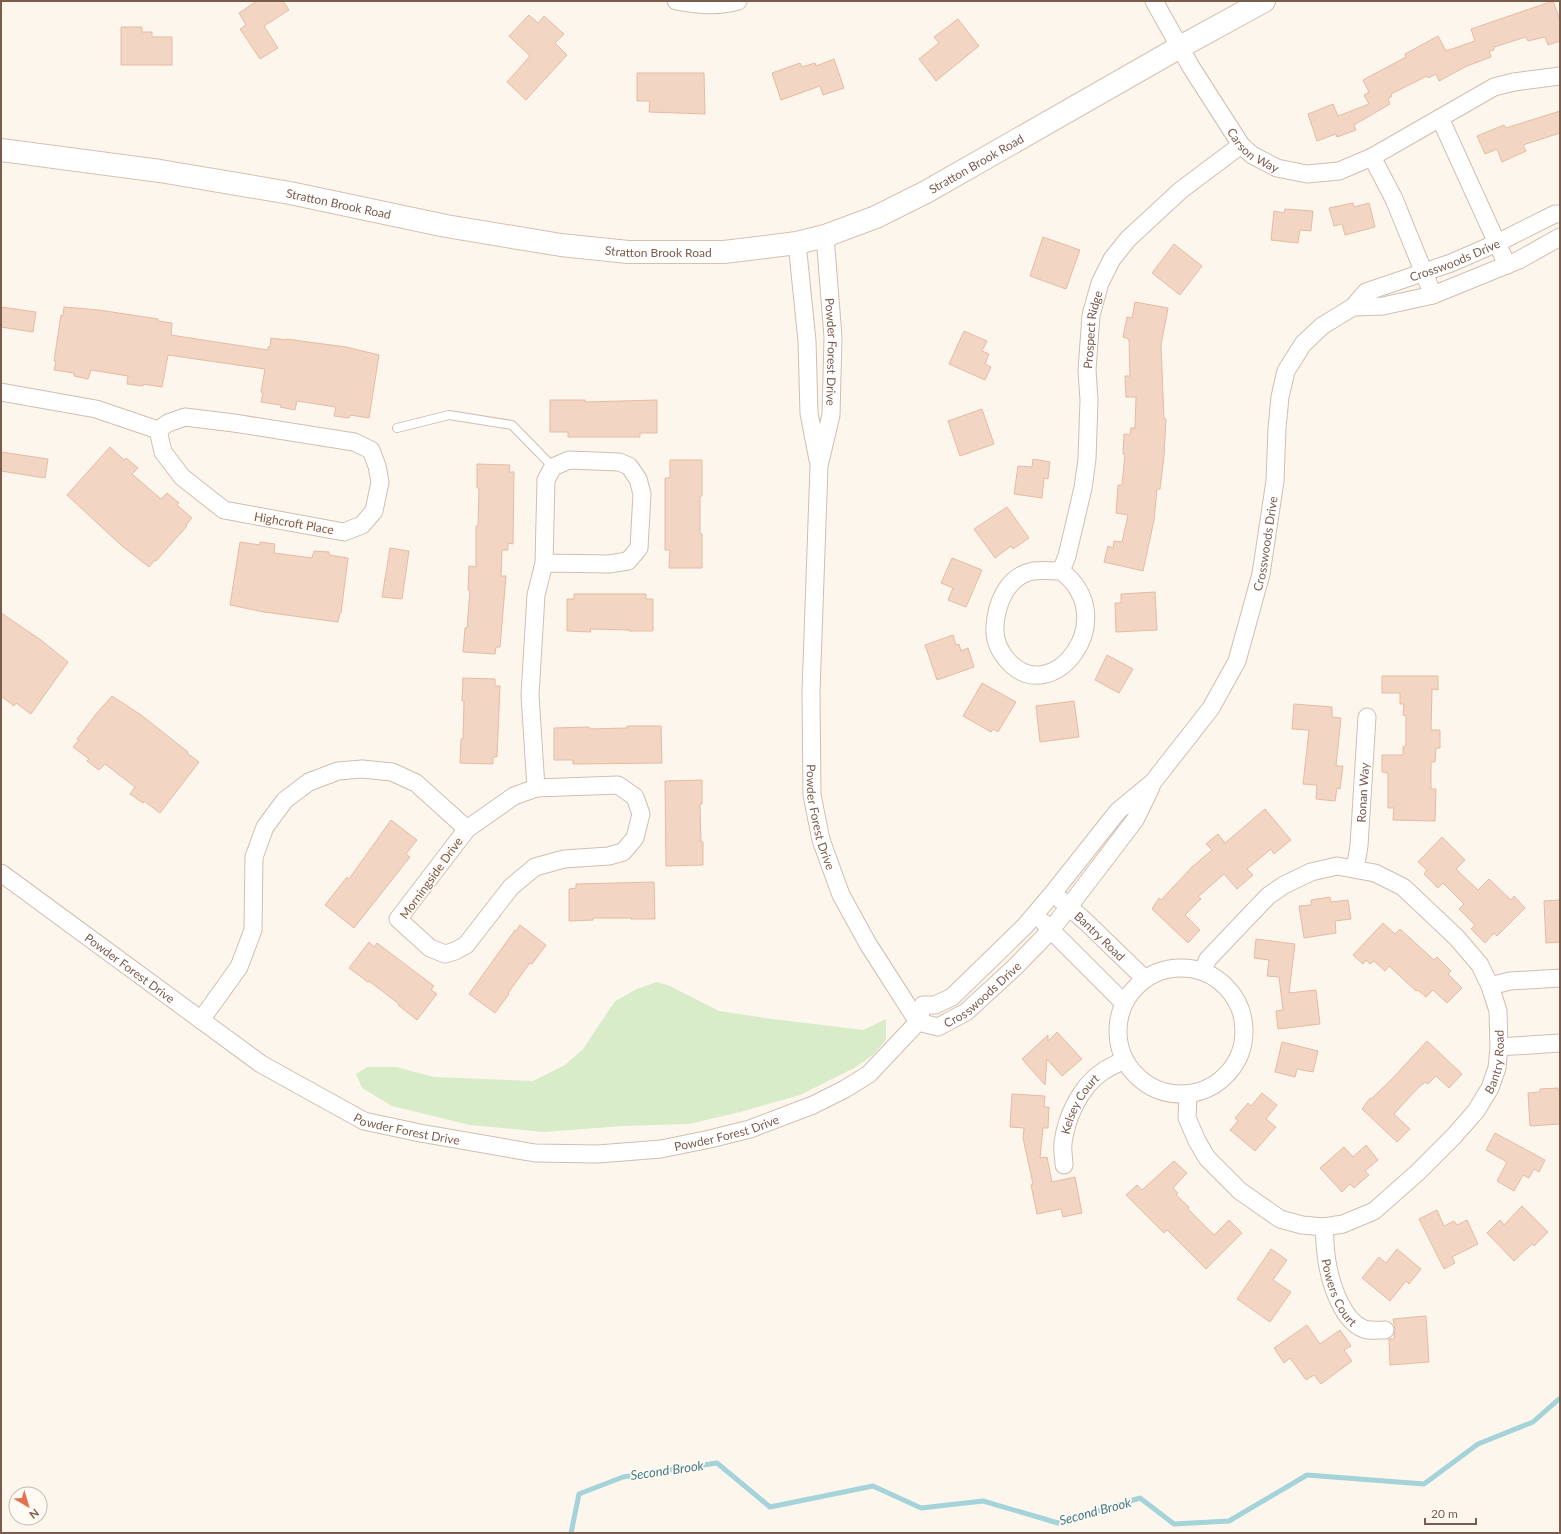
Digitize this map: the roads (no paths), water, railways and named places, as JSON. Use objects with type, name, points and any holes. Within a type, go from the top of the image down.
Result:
[{"type":"street","points":[[676,1],[697,5],[738,1]]},
{"type":"street","name":"Carson Way","points":[[1154,1],[1180,47],[1241,145],[1252,155],[1277,168],[1307,174],[1340,170],[1372,157],[1494,87],[1514,82],[1560,76]]},
{"type":"street","name":"Stratton Brook Road","points":[[1,150],[175,174],[290,193],[446,226],[561,245],[628,252],[724,252],[797,243],[825,236],[876,217],[926,192],[1180,47],[1264,1]]},
{"type":"street","points":[[1440,118],[1507,265]]},
{"type":"street","name":"Prospect Ridge","points":[[1061,571],[1067,556],[1083,488],[1087,459],[1087,370],[1091,316],[1100,283],[1112,259],[1128,239],[1181,190],[1241,145]]},
{"type":"street","points":[[1372,157],[1394,199],[1433,295]]},
{"type":"street","name":"Crosswoods Drive","points":[[1153,782],[1135,820],[1051,930],[1014,968],[966,1012],[938,1027],[918,1022],[923,1005],[935,1005],[952,997],[1035,914],[1118,811],[1153,782],[1211,708],[1237,661],[1261,574],[1275,481],[1280,397],[1286,371],[1303,344],[1322,326],[1353,307],[1366,292],[1451,263],[1497,243],[1555,214],[1560,214]]},
{"type":"street","name":"Powder Forest Drive","points":[[1,873],[261,1064],[364,1121],[420,1133],[535,1153],[598,1154],[661,1149],[750,1129],[845,1090],[869,1074],[918,1022],[868,944],[841,895],[821,840],[812,795],[811,692],[819,466],[831,415],[833,337],[825,236]]},
{"type":"street","name":"Crosswoods Drive","points":[[1353,307],[1383,306],[1433,295],[1507,265],[1560,237]]},
{"type":"street","name":"Powder Forest Drive","points":[[797,243],[807,342],[809,413],[819,466]]},
{"type":"street","points":[[1,392],[96,409],[158,430]]},
{"type":"street","name":"Highcroft Place","points":[[185,417],[234,423],[354,442],[371,450],[378,466],[380,482],[374,511],[362,525],[344,532],[224,510],[182,477],[163,452],[158,430],[168,423],[185,417]]},
{"type":"street","points":[[536,788],[530,695],[536,595],[544,563],[546,480],[554,467],[569,460],[619,462],[629,466],[638,478],[642,494],[638,548],[628,561],[608,564],[544,563]]},
{"type":"street","points":[[1043,570],[1061,571],[1074,583],[1080,592],[1085,606],[1086,618],[1082,638],[1071,658],[1062,666],[1051,672],[1029,674],[1018,669],[1009,662],[1001,653],[996,642],[995,629],[1000,602],[1006,589],[1017,579],[1031,572],[1043,570]]},
{"type":"street","name":"Ronan Way","points":[[1355,868],[1359,846],[1367,716]]},
{"type":"street","name":"Morningside Drive","points":[[201,1020],[239,967],[253,930],[254,857],[265,827],[285,800],[309,782],[338,771],[362,769],[392,772],[416,782],[467,829]]},
{"type":"street","name":"Morningside Drive","points":[[618,785],[635,796],[641,814],[635,838],[623,852],[609,856],[564,859],[535,867],[511,887],[466,945],[455,952],[445,954],[430,948],[398,920],[467,829],[514,796],[536,788],[618,785]]},
{"type":"street","name":"Bantry Road","points":[[1188,1095],[1187,1118],[1197,1141],[1207,1158],[1240,1191],[1280,1219],[1324,1227],[1343,1224],[1374,1211],[1417,1173],[1454,1136],[1476,1111],[1490,1088],[1497,1068],[1499,1047],[1498,1011],[1490,986],[1480,965],[1457,938],[1403,887],[1375,873],[1355,868],[1337,866],[1311,872],[1279,889],[1268,896],[1208,959],[1202,971]]},
{"type":"street","name":"Bantry Road","points":[[1053,893],[1069,906],[1145,979]]},
{"type":"street","points":[[1035,914],[1124,1003]]},
{"type":"street","points":[[1182,968],[1202,971],[1219,980],[1232,993],[1241,1010],[1244,1029],[1242,1048],[1235,1065],[1222,1080],[1206,1090],[1188,1095],[1168,1094],[1150,1088],[1135,1076],[1124,1060],[1118,1042],[1118,1022],[1124,1003],[1133,990],[1145,979],[1163,970],[1182,968]]},
{"type":"street","points":[[1490,986],[1510,981],[1560,978]]},
{"type":"street","points":[[1499,1047],[1560,1043]]},
{"type":"street","name":"Kelsey Court","points":[[1064,1165],[1063,1145],[1066,1126],[1076,1103],[1101,1072],[1124,1060]]},
{"type":"street","name":"Powers Court","points":[[1324,1227],[1328,1267],[1342,1307],[1355,1324],[1364,1329],[1374,1331],[1385,1330]]},
{"type":"lane","points":[[397,428],[449,415],[512,425],[554,467]]},
{"type":"waterway","name":"Second Brook","points":[[571,1533],[579,1494],[623,1477],[717,1463],[770,1507],[873,1486],[921,1508],[983,1501],[1058,1523],[1140,1498],[1174,1524],[1229,1521],[1307,1475],[1424,1484],[1478,1444],[1533,1422],[1560,1398]]}]
